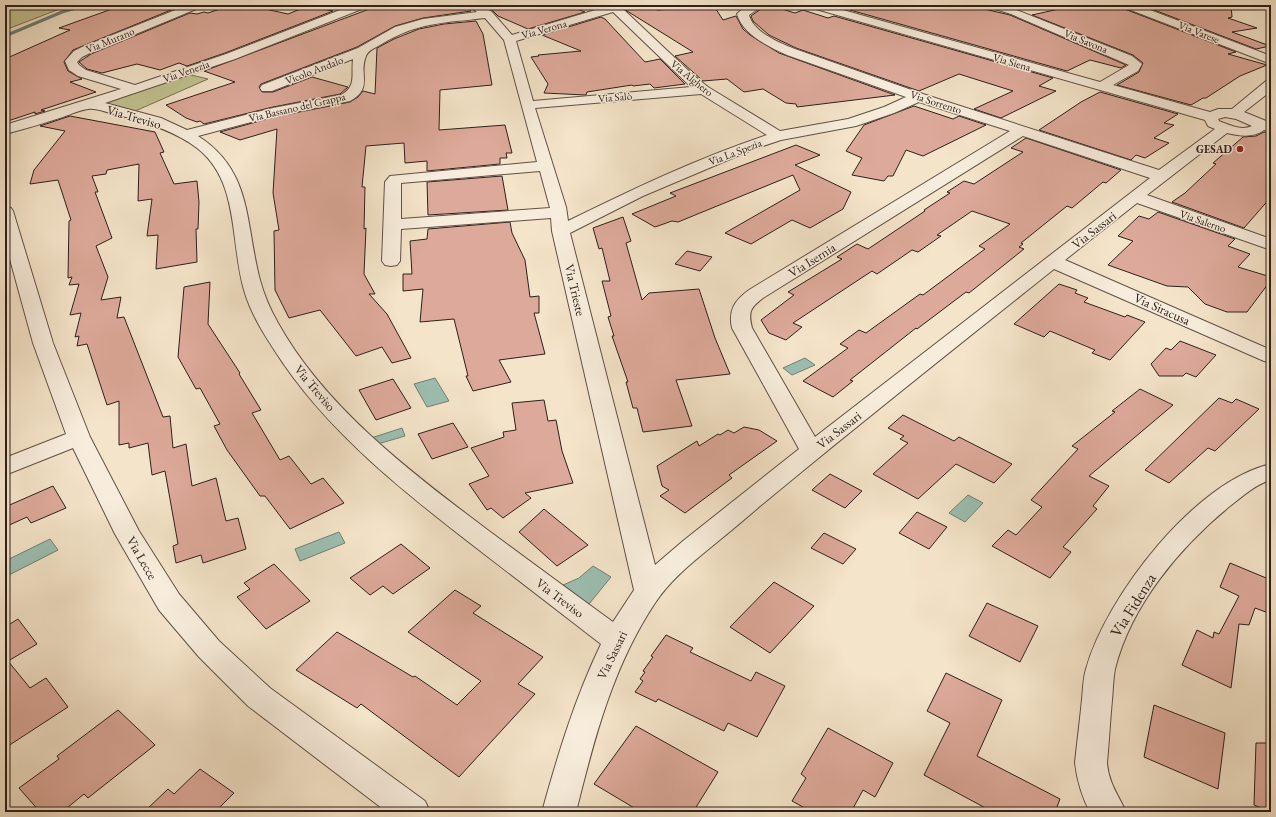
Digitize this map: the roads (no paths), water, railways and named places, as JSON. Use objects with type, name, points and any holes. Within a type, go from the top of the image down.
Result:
[{"type":"street","name":"Via Murano","points":[[134,89],[78,72],[72,66],[71,60],[86,50],[197,5]]},
{"type":"street","name":"Via Venezia","points":[[5,130],[134,89],[270,42],[363,5]]},
{"type":"street","name":"Via Sorrento","points":[[759,5],[745,11],[743,14],[743,18],[751,28],[767,41],[808,59],[918,97],[1162,176]]},
{"type":"street","name":"Via Siena","points":[[813,5],[1100,87],[1223,120],[1240,131],[1262,124]]},
{"type":"street","name":"Via Savona","points":[[993,5],[1128,59],[1136,64],[1134,68],[1100,87]]},
{"type":"street","name":"Via Varese","points":[[1127,5],[1271,60]]},
{"type":"street","name":"Via Verona","points":[[510,38],[620,6]]},
{"type":"street","name":"Via Alghero","points":[[620,6],[683,73],[703,90],[778,136]]},
{"type":"street","name":"Via Trieste","points":[[481,9],[510,38],[559,212],[561,231],[648,591]]},
{"type":"street","points":[[362,51],[394,32],[406,27],[481,9]]},
{"type":"street","name":"Vicolo Andalo","points":[[267,88],[362,51]]},
{"type":"street","name":"Via Bassano del Grappa","points":[[184,135],[273,112],[330,102],[348,97],[355,92],[358,85],[359,58],[362,51]]},
{"type":"street","name":"Via Sassari","points":[[559,812],[590,704],[618,641],[632,614],[648,591],[687,552],[812,451],[1136,197],[1162,176],[1223,120],[1271,84]]},
{"type":"street","name":"Via Salò","points":[[528,105],[703,90]]},
{"type":"street","name":"Via La Spezia","points":[[561,231],[605,208],[749,146],[778,136],[850,123],[888,110],[918,97]]},
{"type":"street","name":"Via Treviso","points":[[88,104],[142,117],[184,135],[209,150],[224,168],[238,209],[252,286],[262,310],[285,350],[316,390],[359,437],[442,509],[618,641]]},
{"type":"street","name":"Via Isernia","points":[[812,451],[744,331],[740,317],[740,311],[743,306],[756,294],[1022,130]]},
{"type":"street","points":[[392,261],[393,182],[396,179],[546,166]]},
{"type":"street","name":"Via Salerno","points":[[1136,197],[1271,245]]},
{"type":"street","name":"Via Lecce","points":[[5,210],[42,343],[79,437],[128,534],[169,602],[209,650],[259,697],[414,812]]},
{"type":"street","points":[[393,225],[559,212]]},
{"type":"street","name":"Via Siracusa","points":[[1053,262],[1271,357]]},
{"type":"street","points":[[5,467],[79,437]]},
{"type":"street","name":"Via Fidenza","points":[[1109,812],[1099,796],[1094,784],[1091,763],[1100,670],[1103,657],[1115,629],[1127,608],[1158,564],[1194,523],[1215,504],[1249,480],[1258,475],[1271,472]]},
{"type":"waterway","points":[[5,36],[62,12],[86,5]]},
{"type":"place","name":"GESAD","points":[[1240,149]]}]
